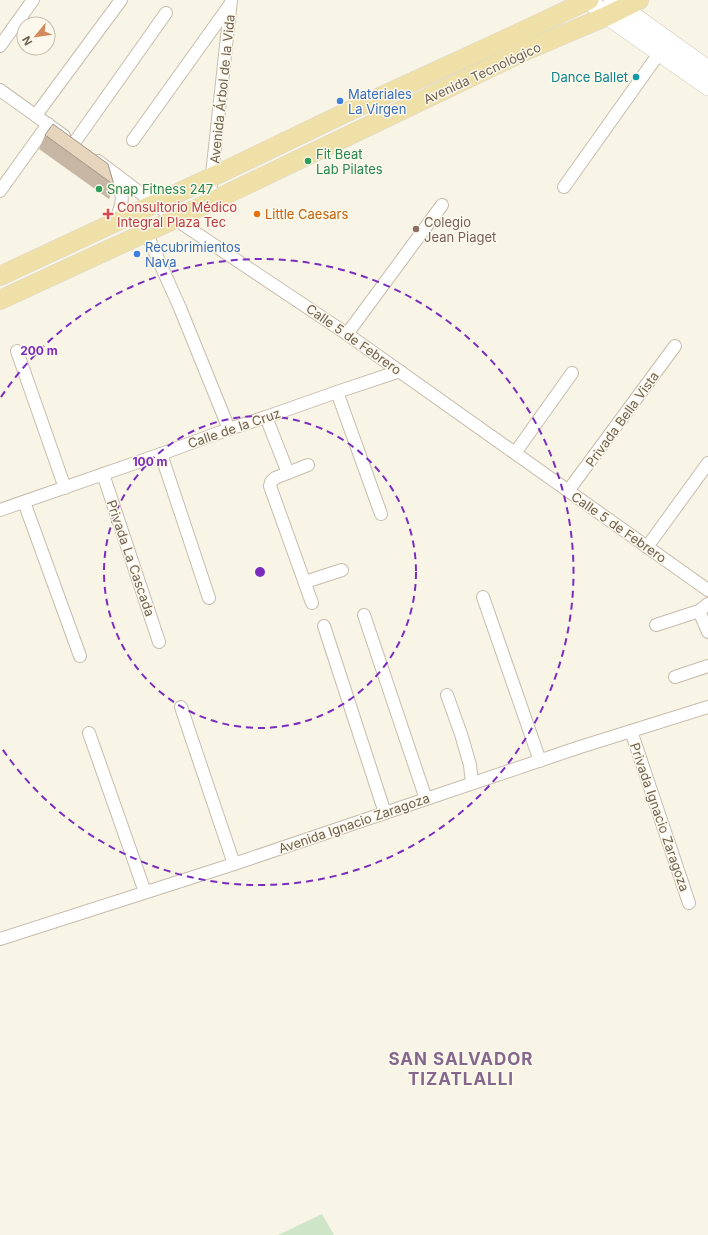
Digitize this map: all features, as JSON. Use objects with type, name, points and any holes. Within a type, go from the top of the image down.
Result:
[{"type":"main road","points":[[588,0],[620,6],[708,69]]},
{"type":"main road","name":"Avenida Tecnológico","points":[[0,276],[113,224],[345,113],[519,34],[588,0]]},
{"type":"main road","points":[[620,6],[660,52],[708,87]]},
{"type":"main road","name":"Avenida Tecnológico","points":[[0,300],[175,219],[620,6]]},
{"type":"street","points":[[0,46],[33,0]]},
{"type":"street","points":[[36,115],[121,0]]},
{"type":"street","points":[[133,140],[231,2]]},
{"type":"street","name":"Avenida Árbol de la Vida","points":[[209,202],[231,2]]},
{"type":"street","points":[[74,143],[166,13]]},
{"type":"street","points":[[564,187],[660,52]]},
{"type":"street","name":"Calle 5 de Febrero","points":[[0,90],[74,143],[175,219],[347,334],[708,590]]},
{"type":"street","points":[[0,191],[48,124]]},
{"type":"street","points":[[113,224],[122,203],[121,187],[116,175]]},
{"type":"street","points":[[347,334],[442,205]]},
{"type":"street","points":[[146,232],[180,308],[229,429]]},
{"type":"street","name":"Privada Bella Vista","points":[[568,491],[675,346]]},
{"type":"street","points":[[17,351],[65,488]]},
{"type":"street","name":"Calle de la Cruz","points":[[0,510],[229,429],[400,371]]},
{"type":"street","points":[[515,453],[572,373]]},
{"type":"street","points":[[337,392],[381,514]]},
{"type":"street","points":[[266,417],[288,473]]},
{"type":"street","points":[[161,454],[209,598]]},
{"type":"street","points":[[647,547],[708,463]]},
{"type":"street","points":[[308,465],[273,479],[270,486],[312,603]]},
{"type":"street","name":"Privada La Cascada","points":[[103,474],[159,642]]},
{"type":"street","points":[[24,502],[80,656]]},
{"type":"street","points":[[305,582],[342,570]]},
{"type":"street","points":[[483,597],[540,761]]},
{"type":"street","points":[[656,625],[704,607],[708,632]]},
{"type":"street","points":[[364,615],[426,799]]},
{"type":"street","points":[[324,626],[385,813]]},
{"type":"street","points":[[675,676],[708,666]]},
{"type":"street","points":[[447,695],[466,749],[472,783]]},
{"type":"street","name":"Avenida Ignacio Zaragoza","points":[[0,939],[234,864],[472,783],[708,706]]},
{"type":"street","points":[[181,707],[234,864]]},
{"type":"street","name":"Privada Ignacio Zaragoza","points":[[631,731],[689,903]]},
{"type":"street","points":[[89,733],[145,892]]},
{"type":"green space","points":[[322,1214],[334,1235],[278,1235]]},
{"type":"building","points":[[53,124],[108,164],[114,185],[45,135]]},
{"type":"place","name":"Dance Ballet","points":[[636,77]]},
{"type":"place","name":"Materiales La Virgen","points":[[340,101]]},
{"type":"place","name":"Fit Beat Lab Pilates","points":[[308,161]]},
{"type":"place","name":"Snap Fitness 247","points":[[99,189]]},
{"type":"place","name":"Consultorio Médico Integral Plaza Tec","points":[[108,214]]},
{"type":"place","name":"Little Caesars","points":[[257,214]]},
{"type":"place","name":"Colegio Jean Piaget","points":[[416,229]]},
{"type":"place","name":"Recubrimientos Nava","points":[[137,254]]},
{"type":"district","name":"SAN SALVADOR TIZATLALLI","points":[[461,1069]]}]
